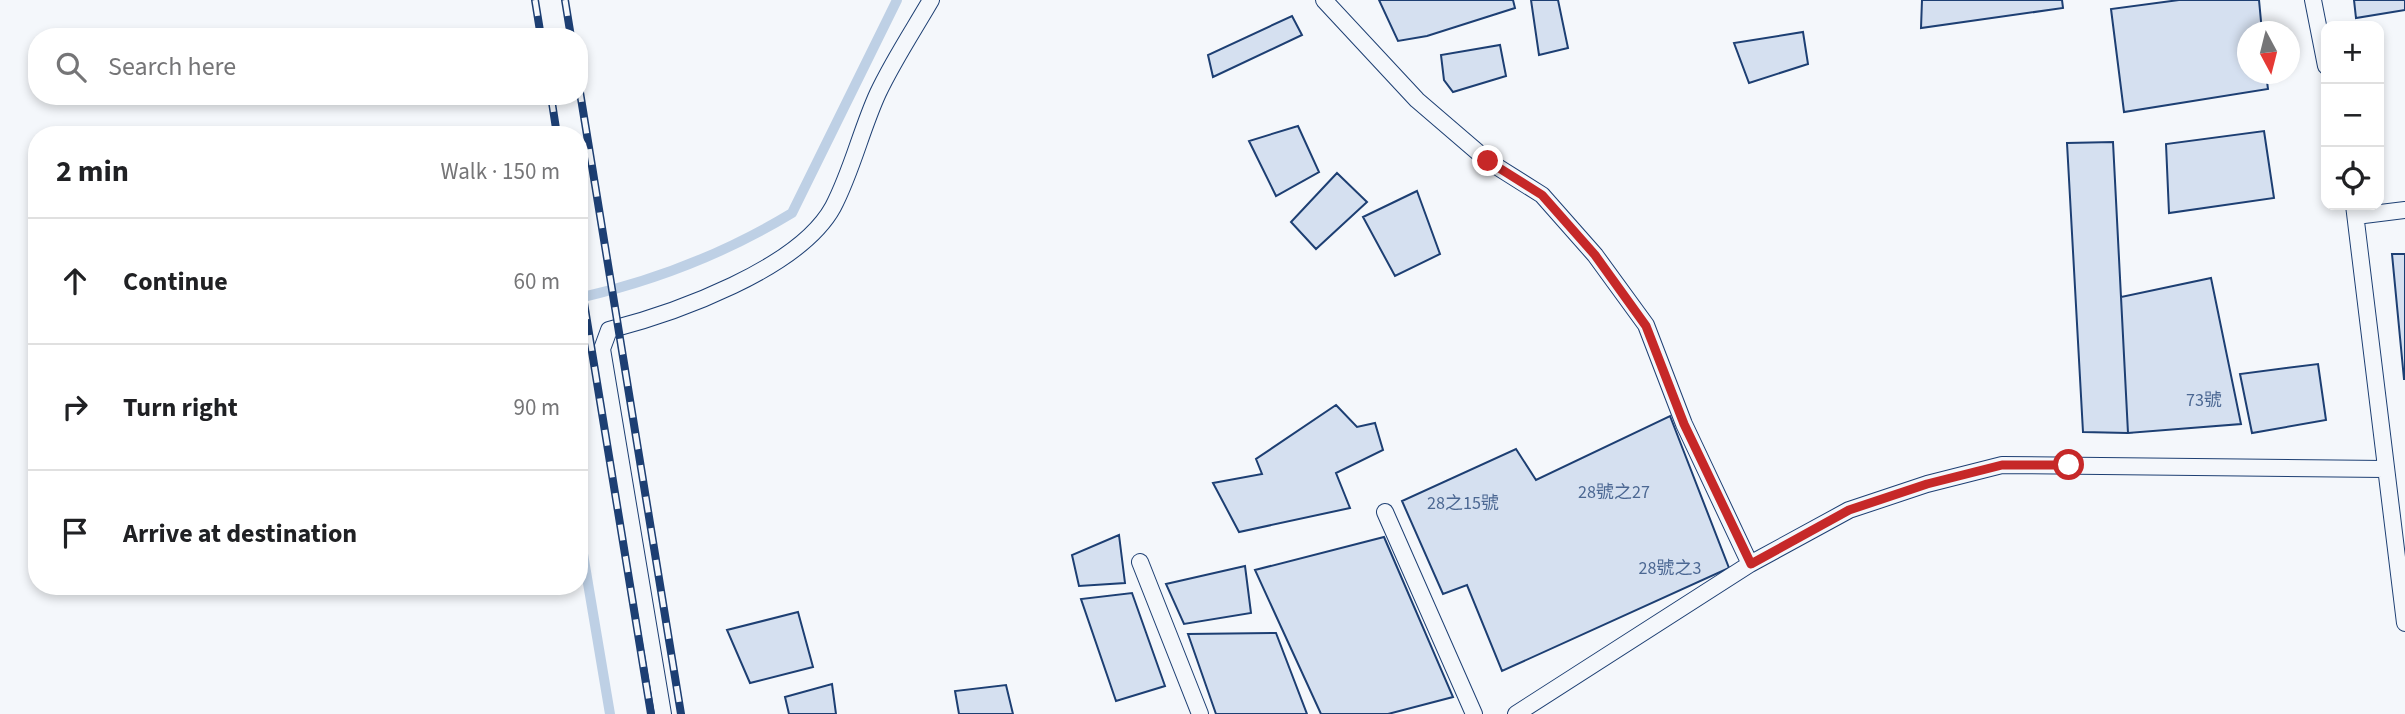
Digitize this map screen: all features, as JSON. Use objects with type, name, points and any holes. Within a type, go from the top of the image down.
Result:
[{"type":"lane","points":[[663,714],[602,349],[609,331],[657,317],[723,288],[800,246],[832,208],[878,92],[931,0]]},
{"type":"lane","points":[[1324,0],[1417,100],[1488,161],[1542,195],[1595,255],[1646,326],[1684,424],[1751,564]]},
{"type":"lane","points":[[2313,0],[2321,41]]},
{"type":"lane","points":[[2405,210],[2355,211],[2405,623]]},
{"type":"lane","points":[[1516,714],[1751,564],[1849,510],[1927,484],[2002,465],[2385,469]]},
{"type":"lane","points":[[1385,512],[1474,714]]},
{"type":"lane","points":[[1140,562],[1200,714]]},
{"type":"building","points":[[1379,0],[1513,0],[1515,8],[1427,36],[1398,41]]},
{"type":"building","points":[[1531,0],[1558,0],[1568,48],[1539,55]]},
{"type":"building","points":[[1922,0],[2062,0],[2063,8],[1921,28]]},
{"type":"building","points":[[2179,0],[2259,0],[2261,21],[2237,21],[2237,84],[2267,84],[2268,89],[2124,112],[2111,9]]},
{"type":"building","points":[[2354,0],[2405,0],[2405,10],[2356,18]]},
{"type":"building","points":[[1292,16],[1302,35],[1213,77],[1208,55]]},
{"type":"building","points":[[1803,32],[1808,64],[1749,83],[1734,43]]},
{"type":"building","points":[[1500,45],[1506,76],[1453,92],[1444,80],[1441,55]]},
{"type":"building","points":[[1298,126],[1319,172],[1276,196],[1249,141]]},
{"type":"building","points":[[2264,131],[2274,198],[2169,213],[2166,144]]},
{"type":"building","points":[[2113,142],[2128,433],[2083,432],[2067,143]]},
{"type":"building","points":[[1337,173],[1367,202],[1316,249],[1291,222]]},
{"type":"building","points":[[1417,191],[1440,254],[1395,276],[1363,217]]},
{"type":"building","points":[[2392,254],[2405,254],[2405,379],[2404,379]]},
{"type":"building","points":[[2211,278],[2241,424],[2128,433],[2121,297]]},
{"type":"building","points":[[2318,364],[2326,420],[2252,433],[2240,374]]},
{"type":"building","points":[[1336,405],[1357,427],[1375,423],[1383,450],[1336,473],[1350,508],[1239,532],[1213,483],[1262,474],[1256,459]]},
{"type":"building","points":[[1670,416],[1729,568],[1502,671],[1467,585],[1443,594],[1402,501],[1516,449],[1536,480]]},
{"type":"building","points":[[1119,535],[1125,583],[1079,586],[1072,555]]},
{"type":"building","points":[[1384,537],[1453,697],[1388,714],[1321,714],[1255,570]]},
{"type":"building","points":[[1245,566],[1251,613],[1184,624],[1166,584]]},
{"type":"building","points":[[1132,593],[1165,686],[1116,701],[1081,599]]},
{"type":"building","points":[[798,612],[813,667],[750,683],[727,630]]},
{"type":"building","points":[[1276,633],[1307,714],[1216,714],[1188,634]]},
{"type":"building","points":[[832,684],[836,714],[789,714],[785,697]]},
{"type":"building","points":[[1006,685],[1013,714],[959,714],[955,691]]},
{"type":"waterway","points":[[588,296],[689,264],[741,241],[792,213],[897,0]]},
{"type":"waterway","points":[[588,583],[610,714]]},
{"type":"railway","points":[[535,0],[540,28]]},
{"type":"railway","points":[[565,0],[570,28]]},
{"type":"railway","points":[[552,105],[556,126]]},
{"type":"railway","points":[[582,105],[585,126]]},
{"type":"railway","points":[[588,141],[681,714]]},
{"type":"railway","points":[[588,327],[651,714]]},
{"type":"route","points":[[1488,161],[1542,195],[1595,255],[1646,326],[1684,424],[1751,564],[1849,510],[1927,484],[2002,465],[2069,465]]}]
